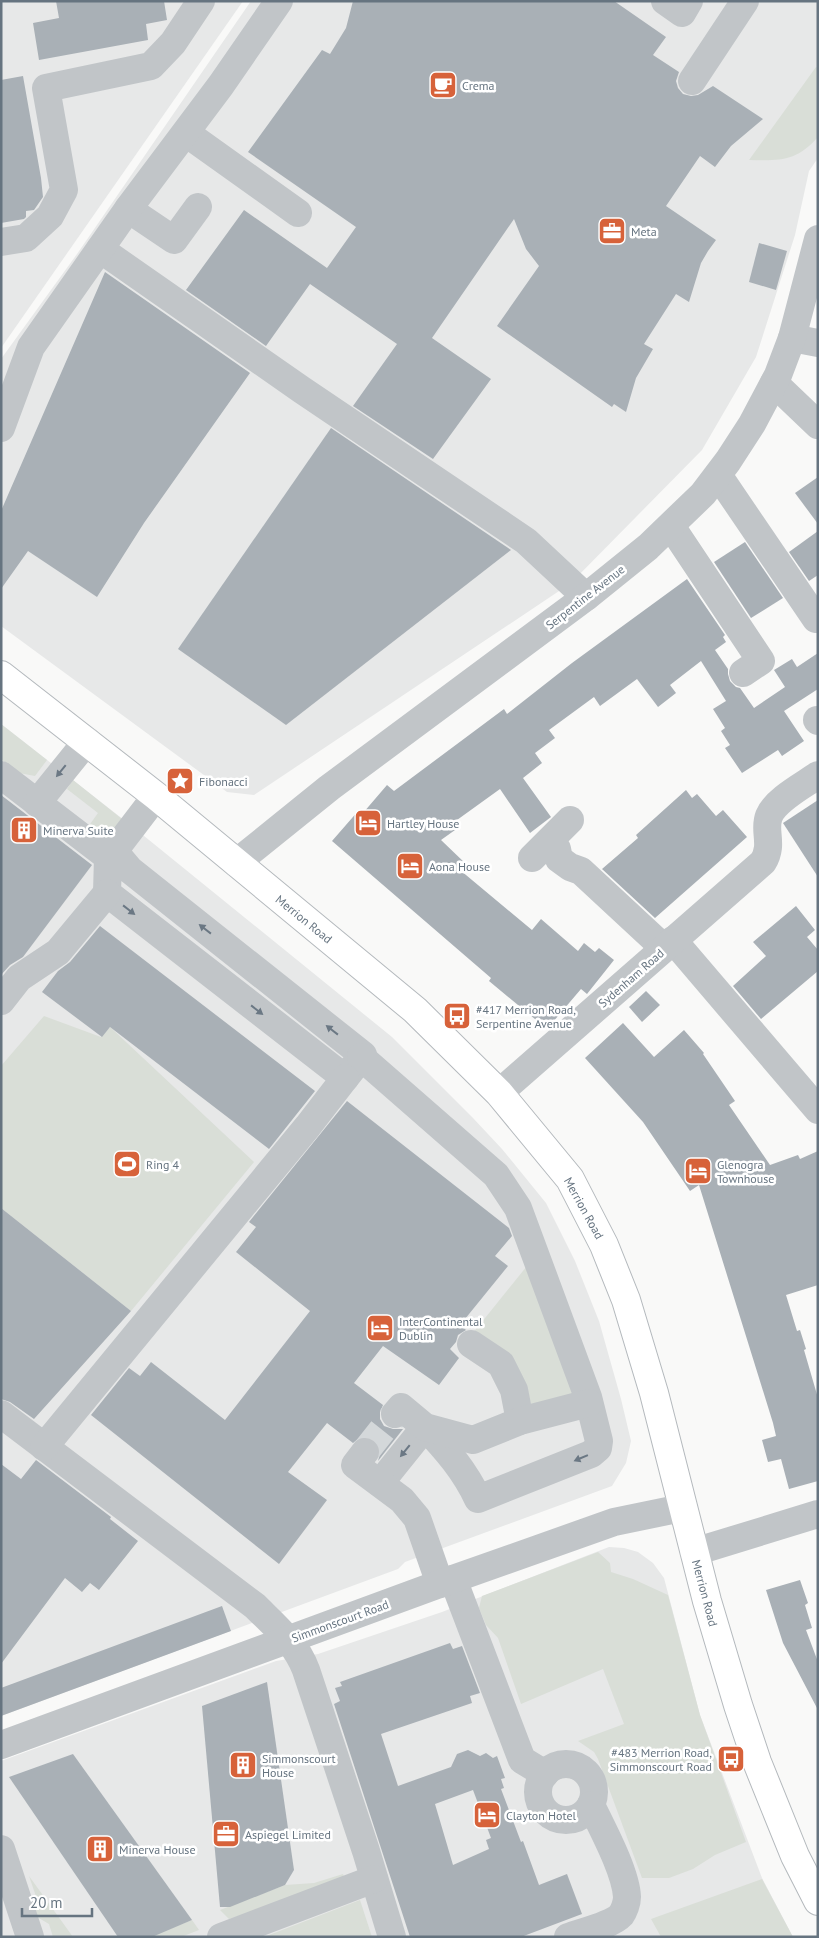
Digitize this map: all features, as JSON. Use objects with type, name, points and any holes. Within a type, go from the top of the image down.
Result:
[{"type":"main road","name":"Merrion Road","points":[[1,675],[156,796],[414,1010],[499,1093],[570,1179],[604,1245],[626,1300],[654,1393],[682,1508],[738,1705],[757,1762],[800,1870],[818,1901]]},
{"type":"street","points":[[1,242],[26,238],[50,216],[64,190],[46,88],[151,66],[174,44],[201,1]]},
{"type":"street","points":[[1,428],[31,347],[128,209],[221,85],[279,1]]},
{"type":"street","points":[[666,1],[682,13],[689,1]]},
{"type":"street","points":[[692,81],[746,1]]},
{"type":"street","points":[[186,133],[298,213]]},
{"type":"street","points":[[128,209],[174,240],[198,207]]},
{"type":"street","name":"Serpentine Avenue","points":[[236,864],[329,788],[586,597],[671,526],[703,494],[752,424],[774,383],[805,341],[818,239]]},
{"type":"street","points":[[100,249],[302,390],[526,541],[586,597]]},
{"type":"street","points":[[774,383],[818,425]]},
{"type":"street","points":[[718,475],[816,619]]},
{"type":"street","points":[[671,526],[761,662],[743,673]]},
{"type":"street","points":[[36,802],[86,741]]},
{"type":"street","points":[[1,774],[36,802],[111,854],[363,1055],[308,1126],[44,1447]]},
{"type":"street","name":"Sydenham Road","points":[[499,1093],[763,862],[769,853],[769,816],[781,800],[818,775]]},
{"type":"street","points":[[1,1001],[20,978],[58,952],[107,893],[111,854],[156,796]]},
{"type":"street","points":[[570,820],[541,850],[558,849],[559,860],[570,868],[581,871],[669,944],[818,1110]]},
{"type":"street","points":[[107,893],[353,1068],[496,1174],[518,1208],[589,1402],[599,1441],[598,1448],[591,1454],[478,1499],[469,1479],[451,1454],[425,1426],[401,1407],[395,1414]]},
{"type":"street","points":[[472,1344],[501,1364],[514,1390],[520,1421]]},
{"type":"street","points":[[425,1426],[473,1440],[520,1421],[589,1402]]},
{"type":"street","points":[[1,1414],[255,1606],[289,1640],[300,1656],[306,1670],[392,1937]]},
{"type":"street","points":[[380,1483],[425,1426]]},
{"type":"street","points":[[469,1479],[466,1461],[473,1440]]},
{"type":"street","points":[[365,1452],[355,1465],[402,1500],[417,1518],[447,1582],[522,1760],[545,1774]]},
{"type":"street","name":"Simmonscourt Road","points":[[1,1745],[614,1522],[682,1508]]},
{"type":"street","points":[[694,1552],[818,1514]]},
{"type":"street","points":[[560,1765],[578,1766],[586,1771],[591,1778],[594,1787],[591,1805],[586,1812],[569,1820],[551,1815],[544,1809],[540,1800],[540,1782],[552,1768],[560,1765]]},
{"type":"street","points":[[568,1937],[613,1921],[620,1915],[627,1898],[610,1843],[591,1805]]},
{"type":"street","points":[[1,1849],[30,1937]]},
{"type":"street","points":[[221,1937],[374,1879]]},
{"type":"shaded area","points":[[1,1],[243,1],[1,348]]},
{"type":"shaded area","points":[[251,1],[818,1],[818,158],[809,171],[795,235],[756,357],[702,450],[571,583],[254,795],[227,792],[1,626],[1,359],[77,254]]},
{"type":"shaded area","points":[[816,67],[818,68],[818,137],[803,151],[787,158],[749,160]]},
{"type":"shaded area","points":[[1,724],[133,827],[392,1037],[502,1149],[546,1203],[575,1261],[599,1321],[631,1441],[626,1463],[612,1486],[405,1562],[398,1569],[1,1716]]},
{"type":"shaded area","points":[[1,724],[47,760],[35,776],[19,773],[1,759]]},
{"type":"shaded area","points":[[73,780],[127,823],[109,842],[88,827],[98,813],[67,789]]},
{"type":"shaded area","name":"Ring 4","points":[[44,1016],[101,1037],[110,1027],[254,1162],[131,1311],[1,1208],[1,1066]]},
{"type":"shaded area","points":[[527,1266],[575,1394],[534,1411],[524,1387],[473,1333]]},
{"type":"shaded area","points":[[609,1547],[624,1548],[638,1552],[653,1563],[664,1578],[700,1715],[762,1878],[793,1937],[1,1937],[1,1761],[276,1661],[318,1654],[442,1612]]},
{"type":"shaded area","points":[[598,1552],[610,1563],[611,1572],[633,1579],[668,1595],[700,1715],[746,1842],[715,1855],[693,1869],[669,1878],[642,1878],[598,1759],[594,1752],[578,1741],[624,1724],[603,1669],[521,1704],[498,1638],[486,1625],[479,1608],[482,1596]]},
{"type":"shaded area","points":[[343,1874],[346,1882],[229,1919],[220,1910],[285,1885],[314,1883]]},
{"type":"shaded area","points":[[29,1876],[73,1937],[53,1937],[49,1924],[37,1917],[35,1910],[40,1908]]},
{"type":"shaded area","points":[[762,1879],[793,1937],[661,1937],[651,1919]]},
{"type":"shaded area","points":[[360,1900],[372,1937],[264,1937]]},
{"type":"shaded area","points":[[192,1920],[199,1930],[181,1937],[149,1937]]},
{"type":"building","points":[[56,1],[164,1],[167,20],[146,24],[148,40],[39,60],[33,23],[59,18]]},
{"type":"building","name":"Meta","points":[[353,1],[614,1],[666,37],[653,55],[679,72],[676,81],[678,88],[683,94],[698,95],[713,86],[763,119],[731,146],[715,167],[700,156],[666,206],[716,240],[701,263],[689,302],[676,294],[644,344],[653,349],[636,378],[626,412],[614,404],[612,407],[497,326],[539,266],[526,249],[514,219],[432,338],[491,379],[433,459],[353,406],[397,344],[310,284],[266,346],[186,290],[244,210],[327,268],[356,227],[248,152],[322,50],[330,54],[346,28]]},
{"type":"building","points":[[23,76],[43,197],[34,210],[26,211],[24,219],[1,223],[1,80]]},
{"type":"building","points":[[759,243],[787,251],[776,290],[749,282]]},
{"type":"building","points":[[105,272],[250,373],[144,523],[97,597],[28,551],[1,589],[1,511]]},
{"type":"building","points":[[331,428],[511,550],[286,725],[178,649]]},
{"type":"building","points":[[818,477],[818,524],[795,493]]},
{"type":"building","points":[[818,531],[818,575],[809,581],[789,552]]},
{"type":"building","points":[[745,542],[783,598],[751,618],[714,562]]},
{"type":"building","points":[[687,579],[725,635],[723,637],[726,642],[715,650],[728,669],[730,681],[740,688],[754,708],[785,687],[774,670],[792,659],[797,667],[818,653],[818,689],[784,711],[804,741],[782,756],[778,750],[742,773],[725,748],[730,745],[721,731],[725,728],[713,709],[726,701],[701,661],[670,685],[676,693],[658,707],[637,679],[600,706],[594,697],[549,730],[555,738],[535,753],[542,763],[523,778],[551,817],[530,833],[500,789],[457,820],[455,830],[441,840],[466,864],[460,870],[532,930],[541,919],[578,951],[584,943],[595,952],[599,948],[614,960],[587,994],[581,989],[547,1029],[489,981],[491,978],[332,841],[359,810],[363,813],[387,785],[394,791],[504,709],[507,714],[572,663]]},
{"type":"building","points":[[686,790],[692,798],[697,794],[716,816],[723,810],[747,837],[655,918],[602,869],[638,838],[636,835]]},
{"type":"building","name":"Minerva Suite","points":[[1,795],[92,865],[23,957],[10,965],[1,975]]},
{"type":"building","points":[[818,800],[818,877],[783,823]]},
{"type":"building","points":[[796,906],[815,930],[807,937],[818,950],[818,971],[761,1019],[733,986],[766,956],[753,942]]},
{"type":"building","points":[[100,926],[315,1091],[269,1149],[110,1027],[102,1037],[42,992],[58,971],[70,962]]},
{"type":"building","points":[[646,991],[660,1005],[642,1022],[629,1007]]},
{"type":"building","points":[[623,1023],[654,1057],[684,1030],[704,1053],[735,1101],[729,1105],[770,1165],[798,1155],[800,1159],[818,1151],[818,1285],[786,1295],[797,1331],[800,1330],[806,1349],[804,1350],[818,1398],[818,1481],[789,1489],[781,1459],[768,1462],[762,1440],[776,1436],[773,1423],[699,1185],[690,1191],[643,1122],[585,1058]]},
{"type":"building","name":"InterContinental Dublin","points":[[347,1101],[509,1228],[512,1236],[495,1256],[508,1266],[465,1319],[467,1321],[463,1327],[466,1330],[458,1335],[456,1342],[450,1349],[459,1358],[439,1385],[383,1346],[354,1383],[383,1405],[380,1419],[384,1426],[393,1429],[403,1429],[378,1461],[380,1447],[375,1440],[367,1437],[359,1438],[353,1443],[327,1423],[288,1472],[327,1500],[279,1564],[91,1415],[129,1368],[140,1376],[151,1362],[225,1420],[310,1311],[236,1252],[256,1227],[249,1222]]},
{"type":"building","points":[[1,1208],[131,1311],[34,1419],[10,1402],[1,1399]]},
{"type":"building","points":[[36,1460],[111,1517],[110,1519],[138,1541],[99,1590],[90,1583],[82,1592],[65,1578],[1,1664],[1,1464],[21,1479]]},
{"type":"building","points":[[800,1580],[808,1603],[805,1605],[812,1628],[806,1630],[818,1662],[818,1710],[783,1643],[766,1590]]},
{"type":"building","points":[[222,1606],[231,1631],[1,1716],[1,1688]]},
{"type":"building","points":[[450,1643],[453,1649],[462,1646],[480,1693],[470,1696],[472,1703],[381,1734],[398,1786],[451,1767],[457,1754],[468,1750],[480,1756],[486,1753],[493,1758],[497,1756],[505,1778],[501,1779],[504,1788],[501,1789],[539,1885],[567,1874],[582,1914],[521,1937],[410,1937],[334,1704],[340,1701],[335,1688],[342,1686],[340,1682]],"holes":[[[473,1790],[491,1838],[486,1840],[489,1849],[453,1865],[435,1804]]]},
{"type":"building","name":"Simmonscourt House","points":[[267,1682],[294,1870],[285,1885],[230,1907],[220,1907],[202,1706]]},
{"type":"building","name":"Minerva House","points":[[73,1754],[192,1920],[152,1937],[118,1937],[9,1777]]},
{"type":"tunnel","points":[[365,1452],[395,1414]]},
{"type":"place","name":"Crema","points":[[443,85]]},
{"type":"place","name":"Meta","points":[[612,231]]},
{"type":"place","name":"Fibonacci","points":[[180,781]]},
{"type":"place","name":"Hartley House","points":[[368,823]]},
{"type":"place","name":"Minerva Suite","points":[[24,830]]},
{"type":"place","name":"Aona House","points":[[410,866]]},
{"type":"place","name":"#417 Merrion Road, Serpentine Avenue","points":[[457,1016]]},
{"type":"place","name":"Ring 4","points":[[127,1164]]},
{"type":"place","name":"Glenogra Townhouse","points":[[698,1171]]},
{"type":"place","name":"InterContinental Dublin","points":[[380,1328]]},
{"type":"place","name":"#483 Merrion Road, Simmonscourt Road","points":[[731,1759]]},
{"type":"place","name":"Simmonscourt House","points":[[243,1765]]},
{"type":"place","name":"Clayton Hotel","points":[[487,1815]]},
{"type":"place","name":"Aspiegel Limited","points":[[226,1834]]},
{"type":"place","name":"Minerva House","points":[[100,1849]]}]
